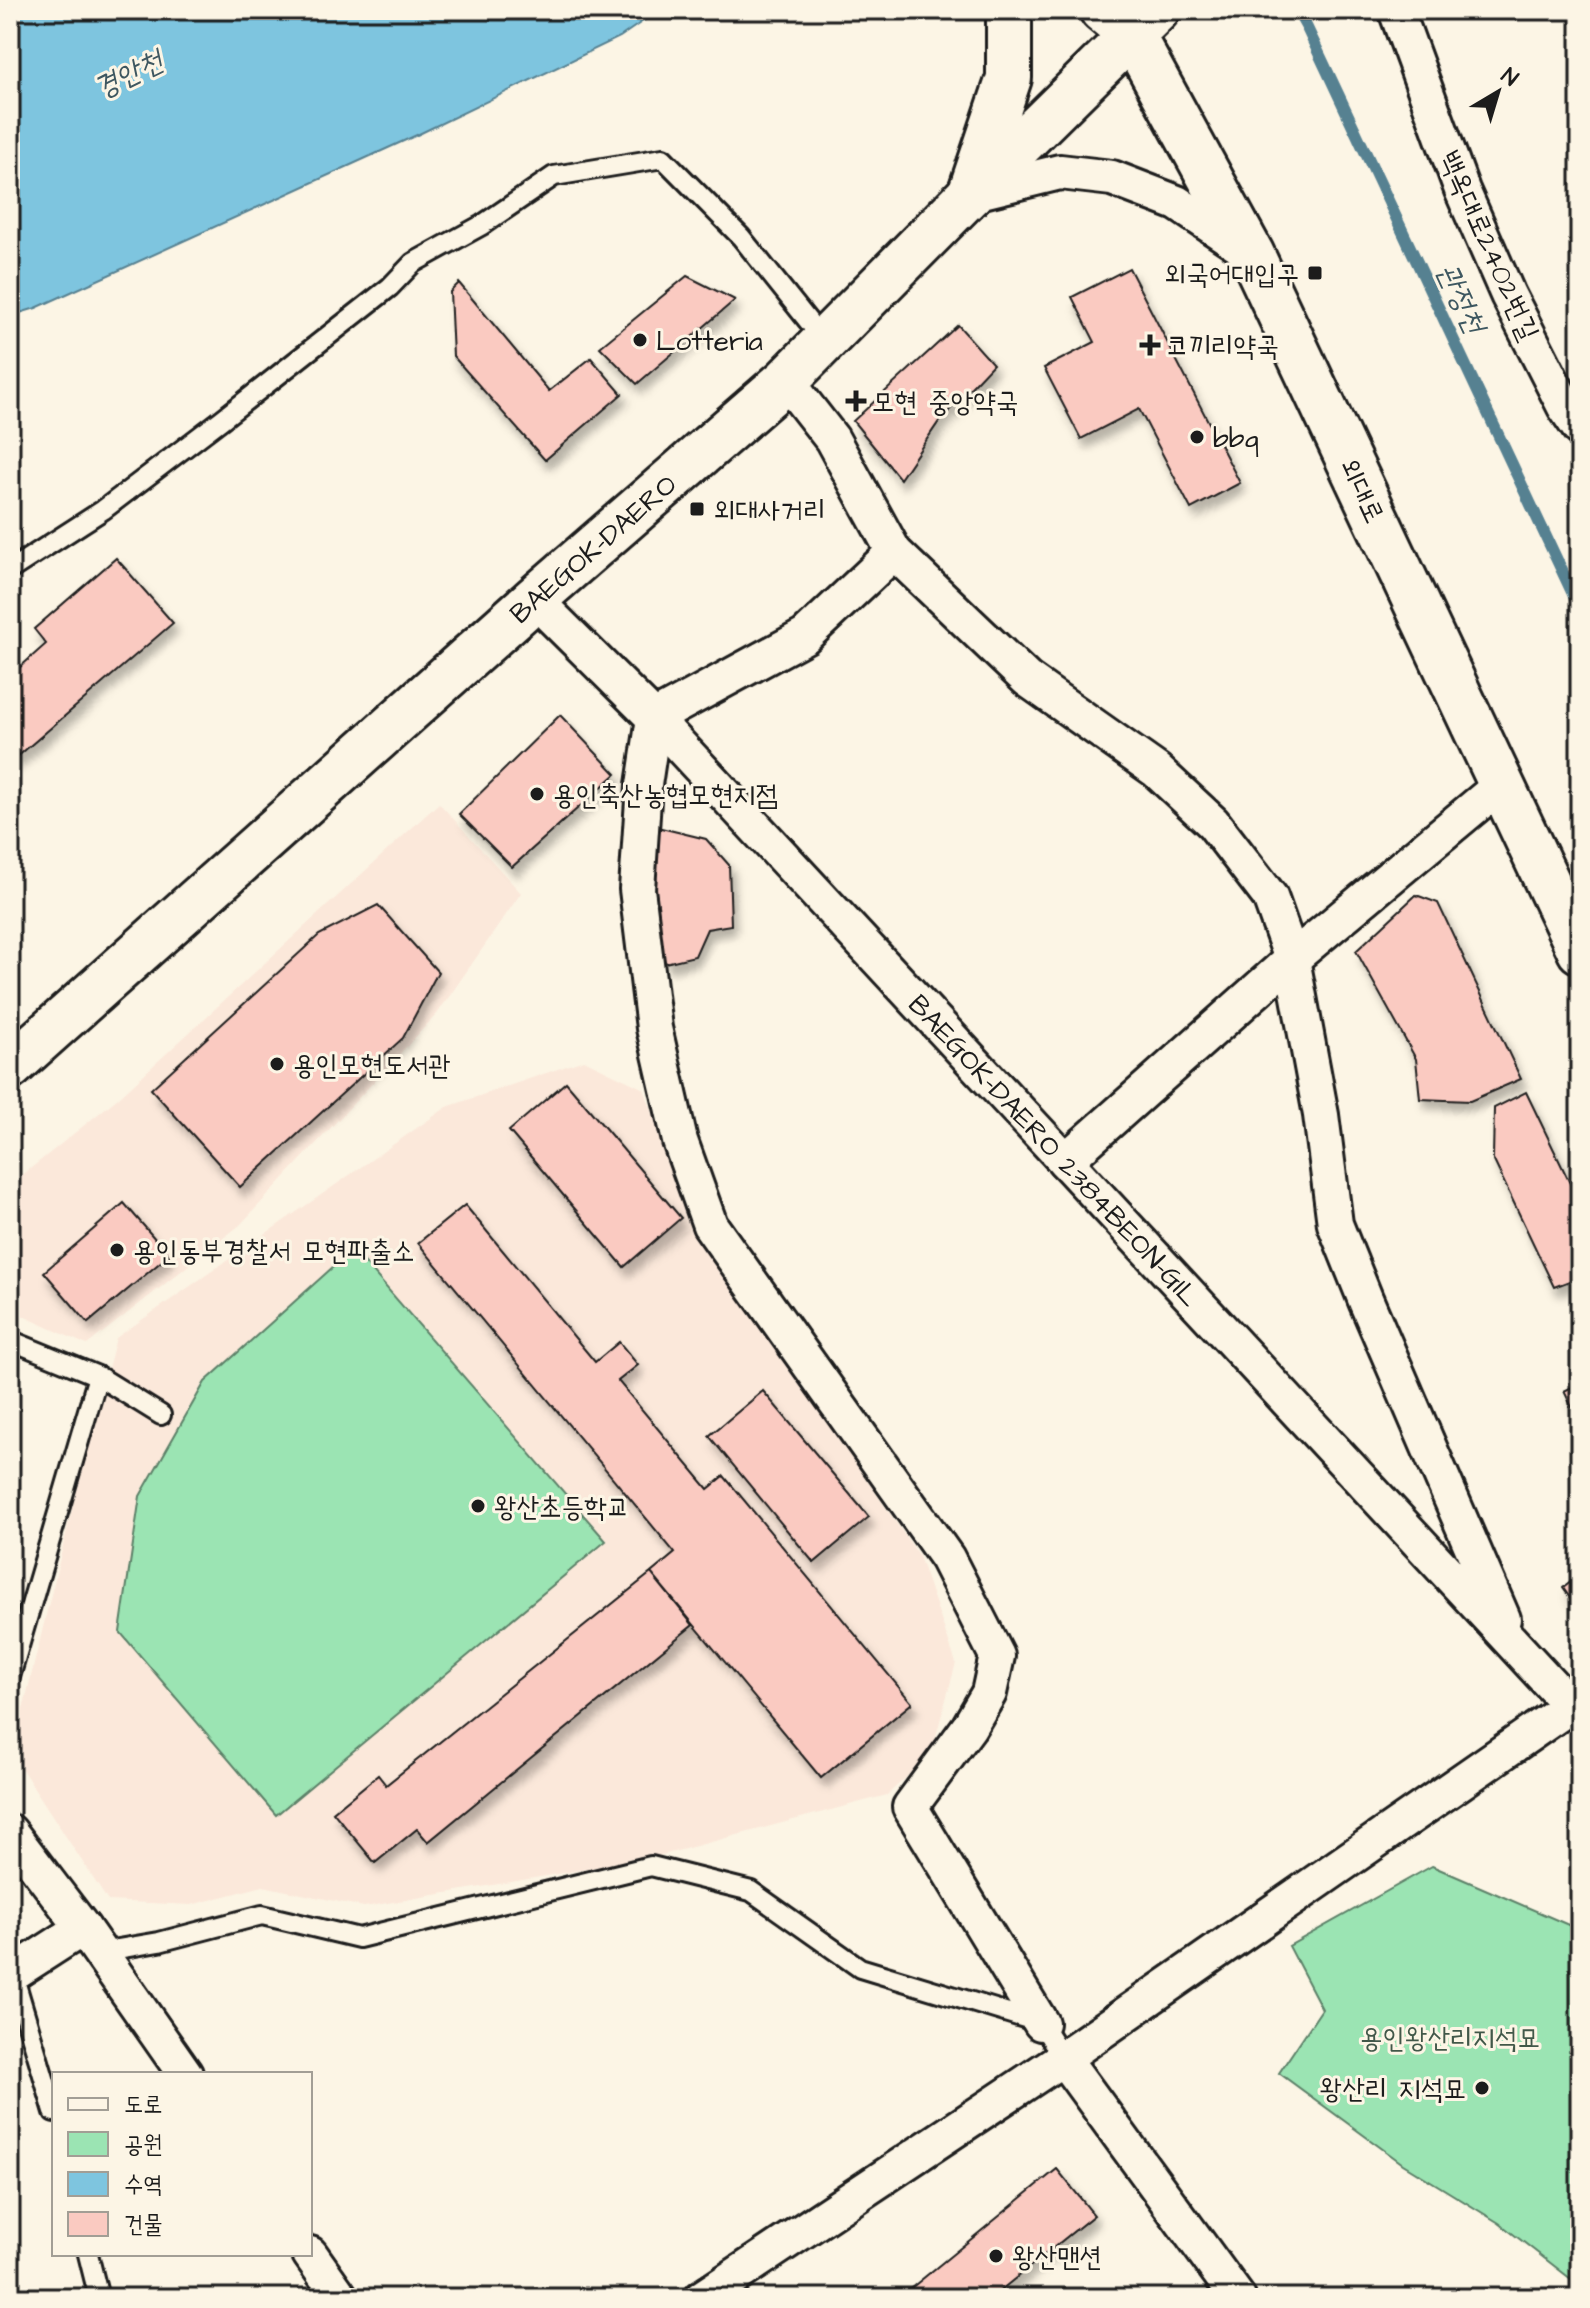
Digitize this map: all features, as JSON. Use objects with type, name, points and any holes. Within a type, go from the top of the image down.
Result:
[{"type":"main road","points":[[970,194],[1009,78],[1009,10]]},
{"type":"main road","name":"BAEGOK-DAERO","points":[[10,1067],[534,599],[786,380],[970,194],[1131,18]]},
{"type":"main road","name":"외대로","points":[[1131,18],[1251,253],[1580,951]]},
{"type":"street","name":"백옥대로2402번길","points":[[1396,10],[1462,190],[1508,295],[1565,407],[1580,429]]},
{"type":"street","points":[[970,194],[1060,172],[1112,178],[1177,203],[1251,253]]},
{"type":"street","points":[[786,380],[832,439],[894,552],[1027,679],[1156,770],[1213,823],[1270,897],[1292,959],[1321,1115],[1335,1224],[1513,1642]]},
{"type":"street","points":[[894,552],[805,636],[654,718],[644,785],[637,889],[654,1028],[680,1141],[710,1225],[947,1558],[997,1656],[989,1693],[969,1727],[910,1807],[1041,2023]]},
{"type":"street","name":"BAEGOK-DAERO 2384BEON-GIL","points":[[534,599],[654,718],[1513,1642],[1575,1702]]},
{"type":"street","points":[[1065,1161],[1292,959],[1502,784]]},
{"type":"street","points":[[702,2298],[1063,2058],[1575,1702]]},
{"type":"street","points":[[10,1832],[184,2072]]},
{"type":"street","points":[[11,1974],[91,1940]]},
{"type":"street","points":[[1063,2058],[1238,2298]]},
{"type":"street","points":[[311,2256],[341,2298]]},
{"type":"lane","points":[[10,570],[103,510],[210,429],[390,287],[413,263],[482,225],[554,176],[663,158],[741,237],[825,342]]},
{"type":"lane","points":[[10,1340],[98,1376],[161,1415]]},
{"type":"lane","points":[[10,1677],[98,1376]]},
{"type":"lane","points":[[91,1940],[159,1942],[262,1915],[359,1938],[651,1866],[751,1891],[860,1968],[1041,2023],[1063,2058]]},
{"type":"lane","points":[[11,1974],[52,2106]]},
{"type":"lane","points":[[88,2256],[99,2298]]},
{"type":"shaded area","points":[[439,803],[521,893],[437,1014],[240,1225],[87,1345],[10,1310],[10,1185],[118,1098]]},
{"type":"shaded area","name":"왕산초등학교","points":[[584,1060],[644,1089],[697,1232],[919,1556],[956,1663],[931,1754],[887,1795],[651,1858],[364,1907],[263,1886],[191,1905],[108,1901],[12,1754],[116,1338],[447,1107]]},
{"type":"green space","points":[[353,1249],[606,1541],[276,1815],[120,1632],[140,1496],[205,1382]]},
{"type":"green space","name":"용인왕산리지석묘","points":[[1432,1866],[1580,1930],[1580,2286],[1499,2223],[1403,2164],[1279,2073],[1322,2009],[1289,1946]]},
{"type":"water","name":"경안천","points":[[10,10],[659,10],[620,37],[419,134],[36,308],[10,316]]},
{"type":"building","points":[[1129,268],[1240,483],[1191,509],[1139,409],[1081,439],[1044,368],[1095,342],[1072,297]]},
{"type":"building","points":[[687,276],[735,300],[637,384],[600,347]]},
{"type":"building","points":[[459,283],[549,391],[591,358],[622,394],[545,460],[453,356],[450,292]]},
{"type":"building","points":[[958,325],[993,364],[940,420],[900,479],[853,421]]},
{"type":"building","points":[[116,558],[173,623],[10,763],[10,676],[46,644],[34,629]]},
{"type":"building","name":"용인축산농협모현지점","points":[[560,715],[616,774],[512,867],[459,814]]},
{"type":"building","points":[[657,827],[706,839],[729,865],[731,925],[707,929],[695,956],[665,963],[646,884]]},
{"type":"building","points":[[1416,895],[1438,903],[1521,1079],[1470,1101],[1420,1099],[1416,1059],[1356,951]]},
{"type":"building","name":"용인모현도서관","points":[[378,905],[438,972],[403,1038],[240,1187],[151,1089],[319,935]]},
{"type":"building","points":[[566,1082],[681,1218],[624,1267],[509,1131]]},
{"type":"building","points":[[1526,1092],[1580,1204],[1580,1277],[1554,1287],[1493,1159],[1494,1108]]},
{"type":"building","points":[[124,1203],[169,1255],[88,1323],[44,1272]]},
{"type":"building","points":[[465,1205],[595,1362],[619,1342],[638,1365],[618,1381],[708,1489],[724,1476],[912,1703],[821,1778],[651,1573],[675,1553],[418,1243]]},
{"type":"building","points":[[1580,1383],[1580,1424],[1564,1391]]},
{"type":"building","points":[[763,1391],[869,1517],[814,1563],[709,1436]]},
{"type":"building","points":[[651,1573],[693,1625],[428,1842],[417,1829],[375,1863],[333,1812],[378,1775],[386,1785]]},
{"type":"building","points":[[1580,1575],[1580,1612],[1563,1588]]},
{"type":"building","name":"왕산맨션","points":[[1057,2169],[1094,2215],[991,2298],[899,2298]]},
{"type":"waterway","name":"관정천","points":[[1297,10],[1580,609]]},
{"type":"place","name":"외국어대입구","points":[[1315,273]]},
{"type":"place","name":"Lotteria","points":[[640,340]]},
{"type":"place","name":"코끼리약국","points":[[1150,345]]},
{"type":"place","name":"모현 중앙약국","points":[[856,401]]},
{"type":"place","name":"bbq","points":[[1197,437]]},
{"type":"place","name":"외대사거리","points":[[697,509]]},
{"type":"place","name":"용인축산농협모현지점","points":[[537,794]]},
{"type":"place","name":"용인모현도서관","points":[[277,1064]]},
{"type":"place","name":"용인동부경찰서 모현파출소","points":[[117,1250]]},
{"type":"place","name":"왕산초등학교","points":[[478,1506]]},
{"type":"place","name":"왕산리 지석묘","points":[[1482,2088]]},
{"type":"place","name":"왕산맨션","points":[[996,2256]]}]
